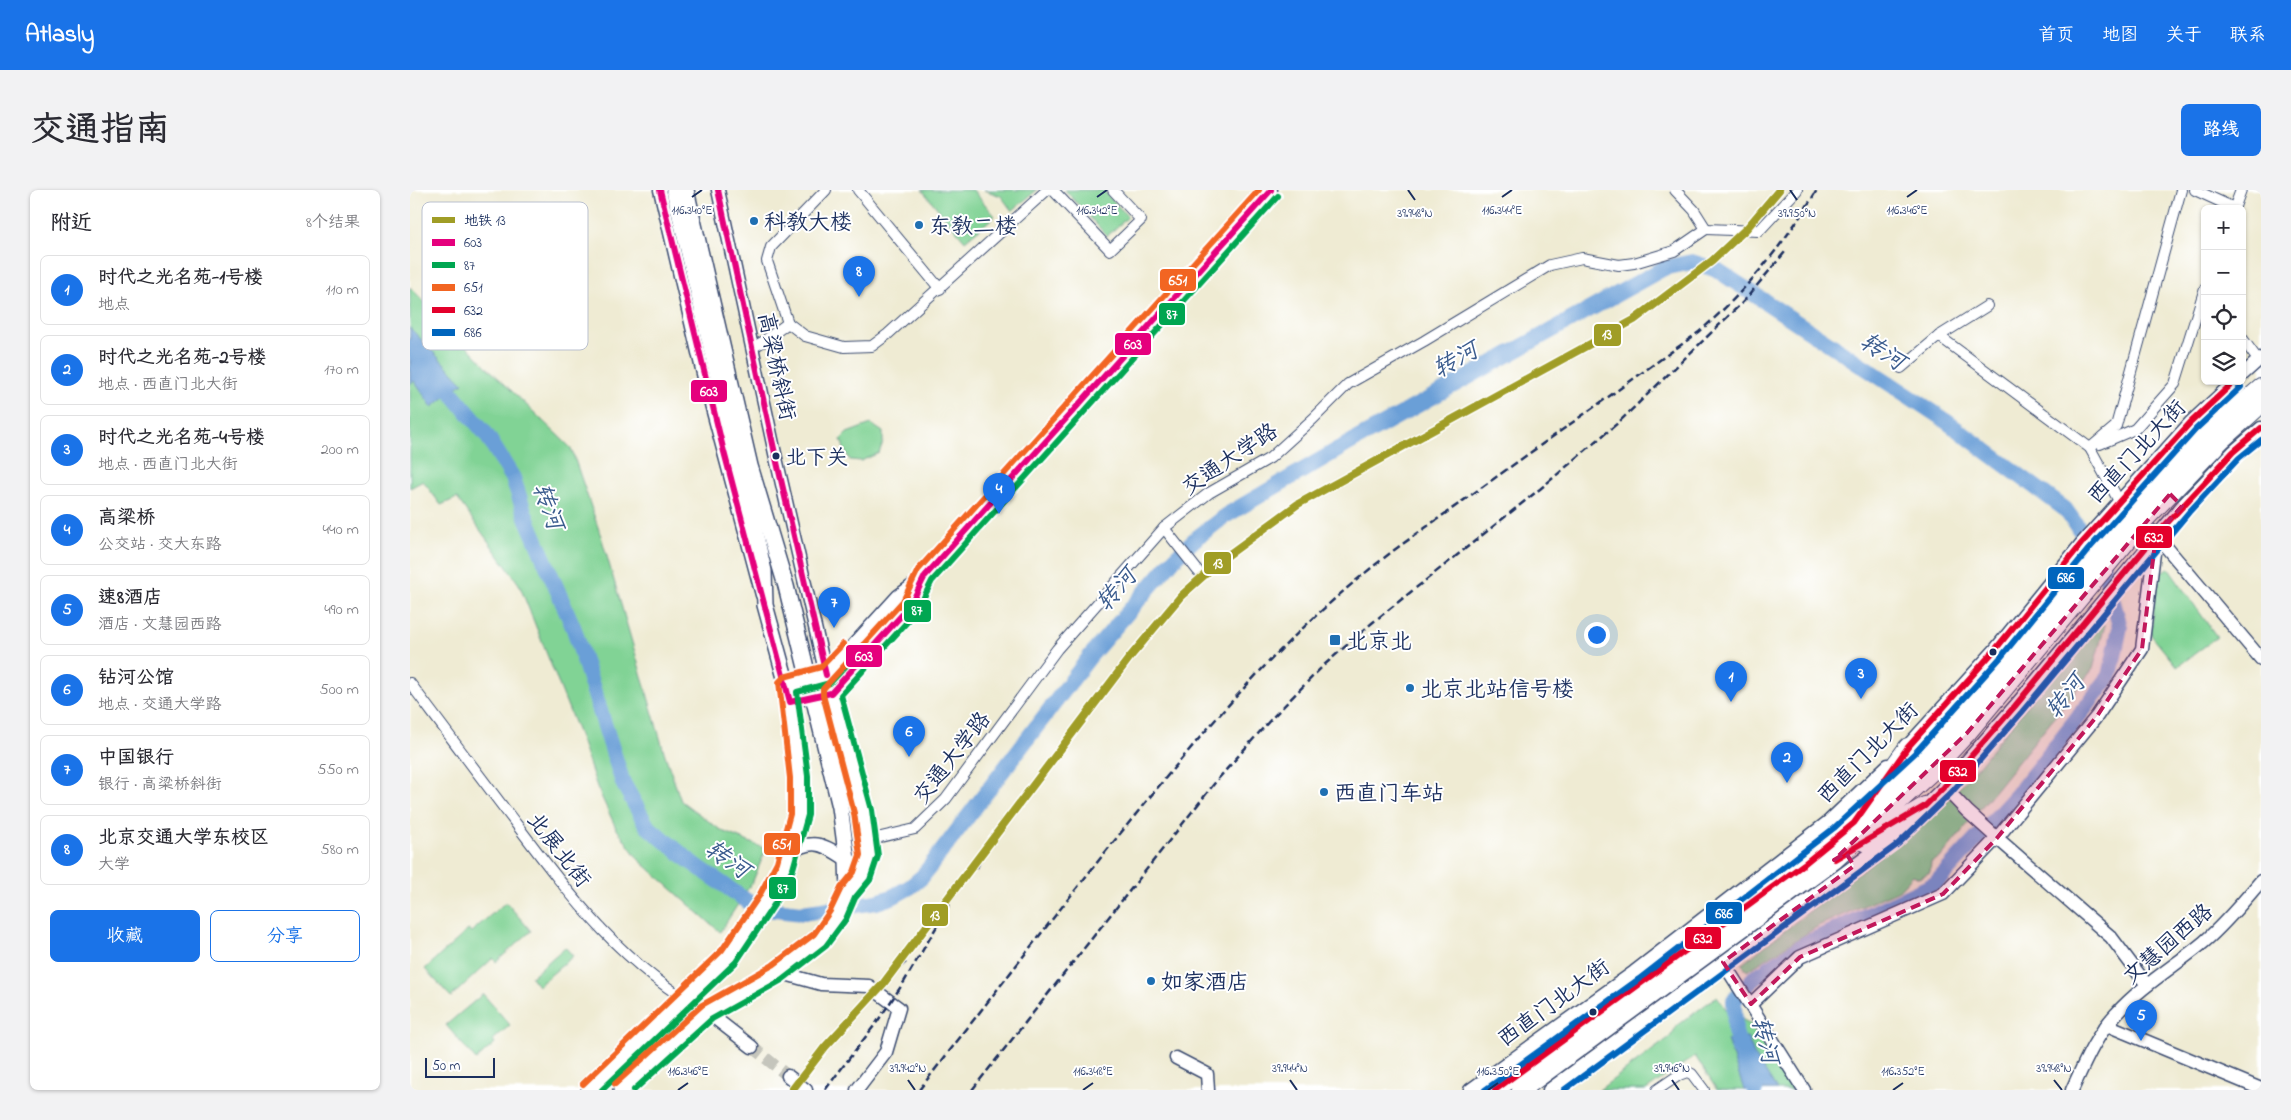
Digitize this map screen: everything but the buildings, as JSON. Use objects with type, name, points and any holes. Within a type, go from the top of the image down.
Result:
[{"type":"highway","name":"西直门北大街","points":[[1522,1090],[1834,860],[1930,773],[1962,727],[2146,518],[2218,426],[2261,388]]},
{"type":"highway","name":"西直门北大街","points":[[2178,476],[2261,404]]},
{"type":"highway","name":"西直门北大街","points":[[1495,1090],[1796,870],[1854,823],[1921,761],[1962,727]]},
{"type":"highway","points":[[1854,823],[1908,747]]},
{"type":"highway","points":[[1834,860],[1925,806]]},
{"type":"main road","points":[[589,1090],[729,956],[767,900],[787,859],[799,816],[799,777],[787,685],[765,605],[764,571],[674,190]]},
{"type":"main road","points":[[621,1090],[707,1012],[778,972],[820,940],[838,915],[848,893],[848,860],[840,808],[807,680],[786,586],[750,466],[686,190]]},
{"type":"street","points":[[660,190],[704,378],[765,605]]},
{"type":"street","name":"高梁桥斜街","points":[[718,190],[826,675],[863,811],[869,856],[862,876],[848,893]]},
{"type":"street","points":[[826,190],[771,247],[767,261],[788,323],[805,336],[844,347],[872,346],[940,289],[1047,190]]},
{"type":"street","points":[[858,190],[940,289]]},
{"type":"street","points":[[1053,190],[1110,250],[1141,220],[1113,190]]},
{"type":"street","points":[[787,685],[826,675],[898,596],[925,576],[1271,190]]},
{"type":"street","points":[[1675,190],[1694,210],[1706,229],[1758,231],[1797,190]]},
{"type":"street","points":[[2090,448],[2116,426],[2181,190]]},
{"type":"street","points":[[2195,190],[2228,205]]},
{"type":"street","points":[[2235,205],[2241,190]]},
{"type":"street","name":"交通大学路","points":[[868,840],[915,829],[931,815],[946,799],[1016,702],[1057,650],[1164,528],[1209,493],[1270,458],[1348,384],[1424,341],[1550,265],[1582,258],[1620,265],[1634,263],[1674,251],[1706,229]]},
{"type":"street","points":[[2090,448],[2135,429],[2175,384],[2203,295]]},
{"type":"street","points":[[1901,368],[1939,336],[1987,306]]},
{"type":"street","points":[[752,348],[764,342],[788,323]]},
{"type":"street","points":[[1939,336],[2090,448],[2120,501],[2156,535],[2261,659]]},
{"type":"street","points":[[2244,340],[2259,359],[2246,371]]},
{"type":"street","name":"西直门北大街","points":[[1470,1090],[1634,972],[1828,822],[1908,747],[1994,651],[2081,544],[2190,423],[2231,385]]},
{"type":"street","points":[[1549,1090],[1892,838],[1944,787],[2015,706],[2182,506],[2233,452],[2261,428]]},
{"type":"street","points":[[2146,472],[2182,506]]},
{"type":"street","points":[[2100,523],[2133,564]]},
{"type":"street","points":[[1164,528],[1196,567]]},
{"type":"street","points":[[1749,1001],[1800,957],[1943,894],[2000,835],[2097,716],[2142,649],[2156,535]]},
{"type":"street","points":[[790,702],[831,693],[910,606],[925,576]]},
{"type":"street","name":"北展北街","points":[[410,683],[553,872],[607,937],[656,980],[684,1000],[707,1012]]},
{"type":"street","points":[[1944,787],[2000,835],[2111,937],[2147,985]]},
{"type":"street","points":[[787,859],[798,847],[814,843],[825,845],[848,860]]},
{"type":"street","name":"文慧园西路","points":[[2072,1090],[2107,1025],[2147,985],[2205,941],[2261,881]]},
{"type":"street","points":[[1724,962],[1804,1090]]},
{"type":"street","points":[[778,972],[821,984],[869,986],[899,1008],[886,1052],[857,1090]]},
{"type":"street","points":[[707,1012],[752,1047]]},
{"type":"street","points":[[2107,1025],[2261,1089]]},
{"type":"street","points":[[1176,1058],[1207,1074],[1208,1090]]},
{"type":"street","points":[[1657,1090],[1686,1072],[1692,1074],[1704,1090]]},
{"type":"street","points":[[788,1076],[806,1090]]},
{"type":"highlighted area","points":[[2170,494],[2182,506],[2156,535],[2142,649],[2097,716],[1997,838],[1943,894],[1800,957],[1751,1004],[1723,962],[1854,866],[1846,853],[1834,860],[1967,733]]},
{"type":"green space","points":[[922,190],[973,190],[995,216],[965,241]]},
{"type":"green space","points":[[984,190],[1037,190],[1012,211],[1001,196]]},
{"type":"green space","points":[[1065,190],[1103,190],[1128,217],[1107,236]]},
{"type":"green space","points":[[410,287],[422,299],[422,350],[471,350],[571,448],[601,536],[665,755],[681,801],[722,831],[766,849],[753,881],[720,932],[639,860],[616,828],[597,787],[581,740],[519,584],[457,498],[441,505],[423,481],[410,488]]},
{"type":"green space","points":[[871,424],[883,432],[883,442],[879,453],[861,461],[850,460],[841,439],[847,433]]},
{"type":"green space","points":[[2168,568],[2217,637],[2177,667],[2151,635],[2157,574]]},
{"type":"green space","points":[[2093,623],[2105,625],[2093,669],[1941,857],[1931,862],[1930,872],[1919,878],[1913,875],[1899,890],[1820,925],[1747,971],[1742,964],[1941,808],[1981,763]]},
{"type":"green space","points":[[506,902],[531,931],[496,962],[493,958],[451,997],[425,969],[468,930],[471,932]]},
{"type":"green space","points":[[565,947],[573,956],[538,986],[531,977]]},
{"type":"green space","points":[[483,994],[510,1025],[493,1040],[495,1043],[476,1060],[446,1025]]},
{"type":"green space","points":[[1717,996],[1728,1012],[1751,1024],[1793,1090],[1717,1090],[1695,1056],[1646,1090],[1599,1090],[1670,1037],[1677,1026]]},
{"type":"water","points":[[410,328],[422,340],[422,350],[431,350],[463,383],[432,407],[414,381],[410,384]]},
{"type":"water","points":[[1747,1037],[1754,1054],[1777,1090],[1744,1090],[1727,1040]]},
{"type":"waterway","name":"转河","points":[[410,348],[439,378],[486,434],[513,478],[526,517],[574,629],[623,783],[647,826],[691,862],[757,908],[802,913],[877,902],[892,897],[910,887],[922,877],[1091,655],[1173,560],[1194,540],[1225,516],[1346,445],[1664,268],[1692,262],[1717,270],[1939,416],[2065,509],[2102,561],[2120,627],[2110,676],[2017,795],[1935,884],[1807,943],[1754,978],[1734,1000],[1735,1032],[1755,1090]]},
{"type":"tunnel","points":[[752,1047],[788,1076]]},
{"type":"railway","points":[[919,1090],[1136,813],[1240,692],[1277,654],[1355,581],[1397,548],[1699,332],[1733,300],[1764,266],[1817,190]]},
{"type":"railway","points":[[972,1090],[1218,779],[1272,718],[1323,666],[1372,623],[1540,489],[1619,422],[1744,301],[1785,252]]},
{"type":"railway","points":[[977,868],[991,840]]},
{"type":"railway","points":[[825,1090],[877,1022],[904,982],[950,904]]},
{"type":"railway","points":[[883,984],[906,962]]},
{"type":"metro line","name":"13","points":[[792,1090],[825,1047],[883,984],[1130,657],[1181,596],[1220,561],[1298,504],[1634,320],[1712,261],[1747,228],[1779,190]]},
{"type":"transit line","name":"603","points":[[660,190],[723,448],[790,702],[831,693],[910,606],[925,576],[1271,190]]},
{"type":"transit line","name":"603","points":[[718,190],[776,458],[826,675]]},
{"type":"transit line","name":"651","points":[[615,1084],[702,1005],[773,965],[814,934],[830,911],[841,888],[854,872],[860,855],[854,813],[823,689],[903,601],[918,570],[1259,190]]},
{"type":"transit line","name":"87","points":[[634,1090],[712,1019],[782,980],[826,946],[846,919],[855,898],[870,880],[878,856],[872,810],[841,695],[917,611],[932,581],[1278,196]]},
{"type":"transit line","name":"632","points":[[1495,1090],[1804,864],[1854,823],[1908,747],[1994,651],[2081,544],[2190,423],[2231,385]]},
{"type":"transit line","name":"686","points":[[1485,1090],[1639,979],[1834,828],[1915,753],[2001,657],[2088,550],[2196,429],[2241,387]]},
{"type":"transit line","name":"632","points":[[1835,859],[1925,806],[1944,787],[2015,706],[2156,535],[2233,452],[2261,428]]},
{"type":"transit line","name":"686","points":[[1564,1090],[1898,844],[1951,793],[2022,712],[2189,512],[2239,458],[2261,440]]},
{"type":"transit line","name":"651","points":[[583,1084],[722,950],[759,896],[777,862],[790,814],[790,778],[779,682],[784,677],[821,667],[843,644]]},
{"type":"transit line","name":"87","points":[[602,1090],[736,962],[774,905],[793,869],[808,815],[808,776],[797,692],[830,683],[855,656]]},
{"type":"place","name":"科教大楼","points":[[754,221]]},
{"type":"place","name":"东教二楼","points":[[919,225]]},
{"type":"place","name":"北京交通大学东校区","points":[[859,297]]},
{"type":"place","name":"北下关","points":[[776,456]]},
{"type":"place","name":"高梁桥","points":[[999,514]]},
{"type":"place","name":"中国银行","points":[[834,628]]},
{"type":"place","name":"北京北","points":[[1335,640]]},
{"type":"place","name":"北京北站信号楼","points":[[1410,688]]},
{"type":"place","name":"时代之光名苑-4号楼","points":[[1861,699]]},
{"type":"place","name":"时代之光名苑-1号楼","points":[[1731,702]]},
{"type":"place","name":"钻河公馆","points":[[909,757]]},
{"type":"place","name":"时代之光名苑-2号楼","points":[[1787,783]]},
{"type":"place","name":"西直门车站","points":[[1324,792]]},
{"type":"place","name":"如家酒店","points":[[1151,981]]},
{"type":"place","name":"速8酒店","points":[[2141,1041]]}]
